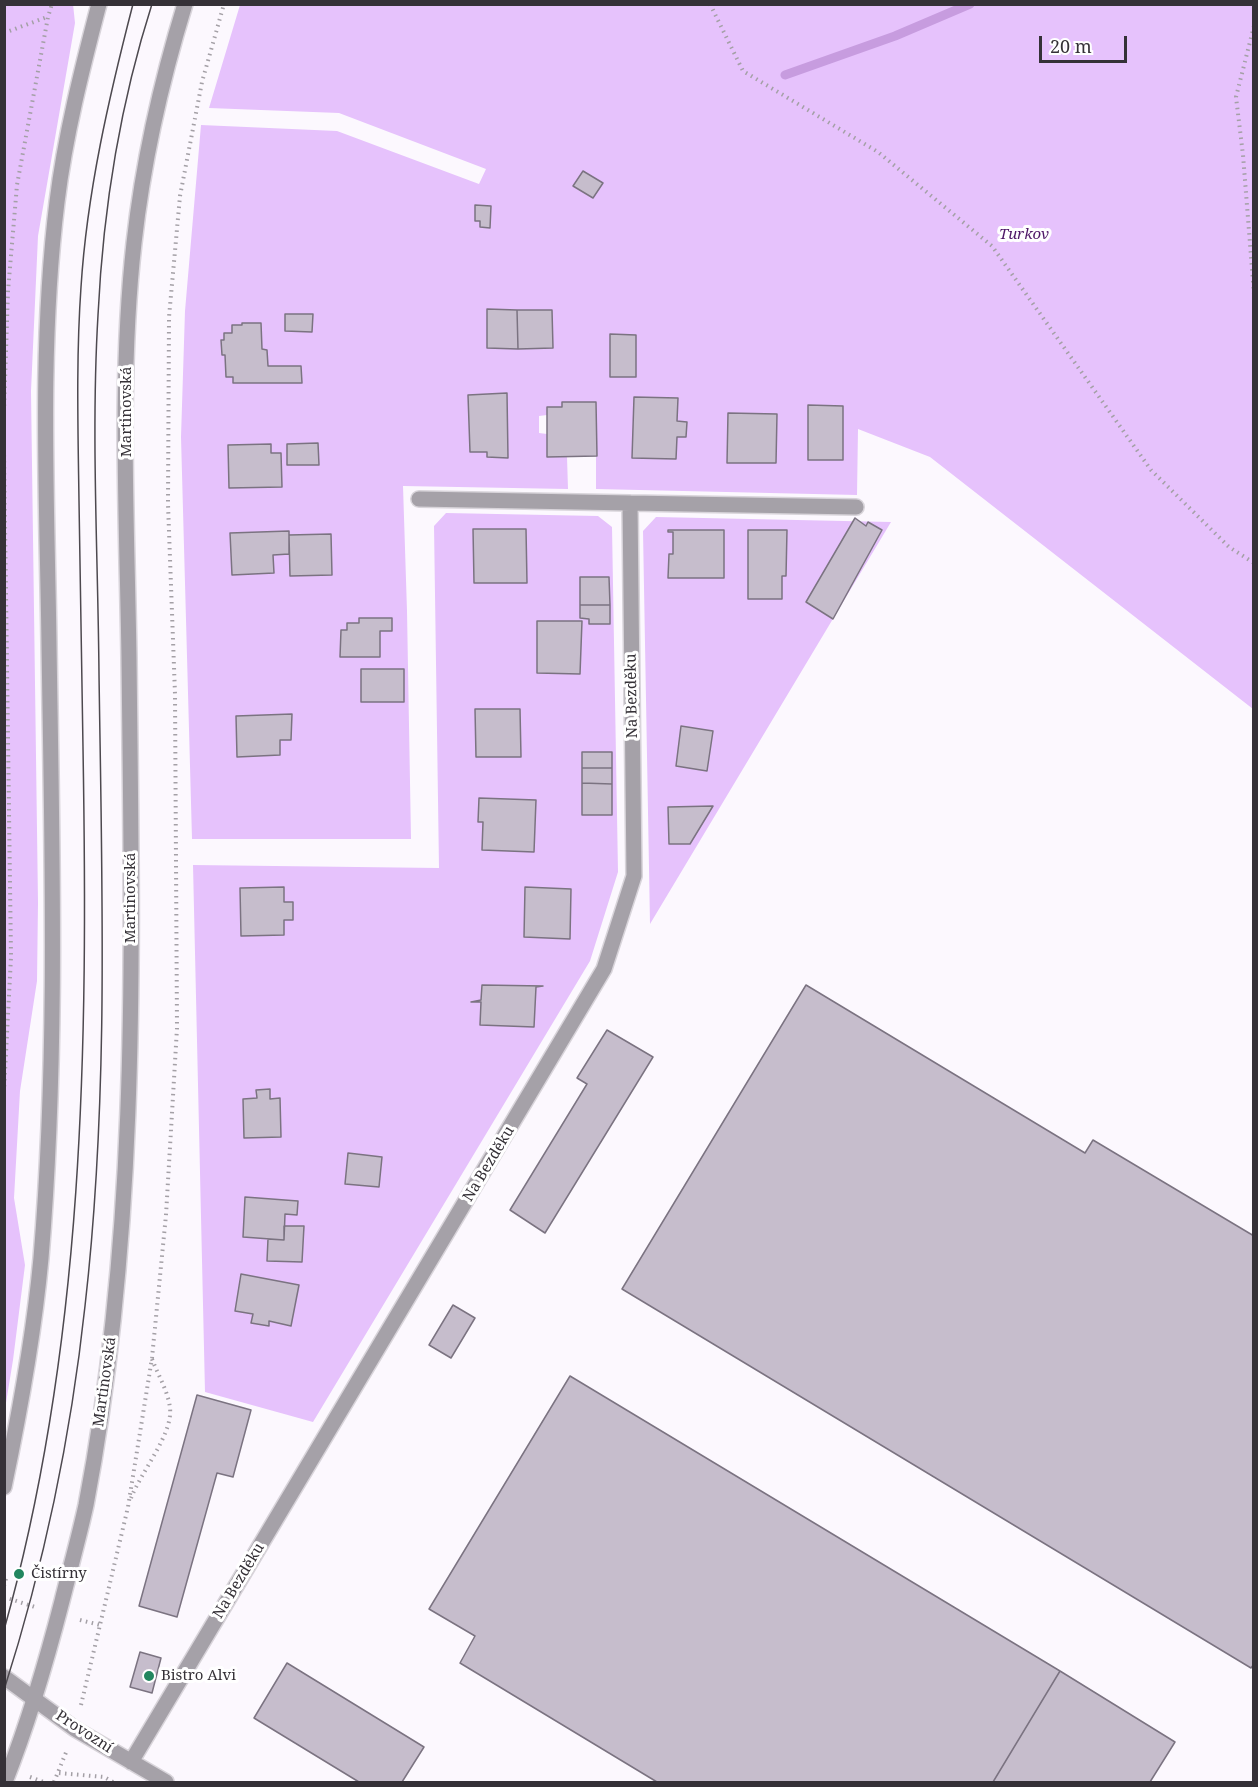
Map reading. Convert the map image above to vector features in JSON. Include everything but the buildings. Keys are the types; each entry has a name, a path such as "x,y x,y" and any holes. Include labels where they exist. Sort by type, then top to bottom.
{"street":[{"path":"4,1487 25,1378 41,1261 47,1178 52,880 46,404 51,269 60,179 99,4"},
{"name":"Martinovská","path":"5,1782 35,1698 85,1509 115,1312 127,1163 131,1031 126,429 129,293 134,239 146,166 166,69 185,4"},
{"path":"419,500 856,507"},
{"name":"Na Bezděku","path":"131,1762 604,969 634,876 630,503"},
{"name":"Provozní","path":"4,1677 75,1729 166,1782"}],"path":[{"path":"4,412 8,291 17,185 52,4"},
{"path":"54,1782 75,1729 128,1507 152,1358 166,1215 177,1028 175,694 168,504 169,317 180,196 202,81 224,4"},
{"path":"710,4 743,71 878,152 993,246 1151,470 1229,547 1254,563"},
{"path":"4,33 48,16"},
{"path":"1254,27 1236,97 1254,294"},
{"path":"4,449 11,957 4,1091"},
{"path":"128,1507 141,1476 166,1433 170,1418 168,1397 152,1358"},
{"path":"4,1586 8,1575"},
{"path":"59,1773 104,1777 113,1782"}],"green space":[{"path":"73,4 75,23 38,236 31,391 37,981 20,1091 14,1198 25,1265 5,1409 4,5"},
{"name":"Turkov","path":"240,5 1253,5 1253,709 930,457 858,429 857,495 596,489 596,402 562,402 562,407 547,407 547,415 539,416 539,433 547,434 548,457 567,457 568,489 403,486 411,839 192,839 181,437 185,311 201,125 337,131 479,184 486,169 339,113 209,108"},
{"path":"446,513 598,516 612,527 618,872 590,961 313,1422 205,1392 193,865 439,868 434,526"},
{"path":"656,517 891,522 650,924 643,531"}],"waterway":[{"path":"785,75 895,36 970,4"}],"tram line":[{"path":"4,1630 31,1522 51,1413 66,1303 76,1192 82,1081 84,970 78,421 79,314 84,251 94,180 133,4"},
{"path":"4,1690 32,1596 64,1452 79,1355 93,1227 98,1149 102,991 95,450 98,315 104,237 115,158 131,80 152,4"}],"place":[{"name":"Čistírny","path":"19,1574"},
{"name":"Bistro Alvi","path":"149,1676"}]}
